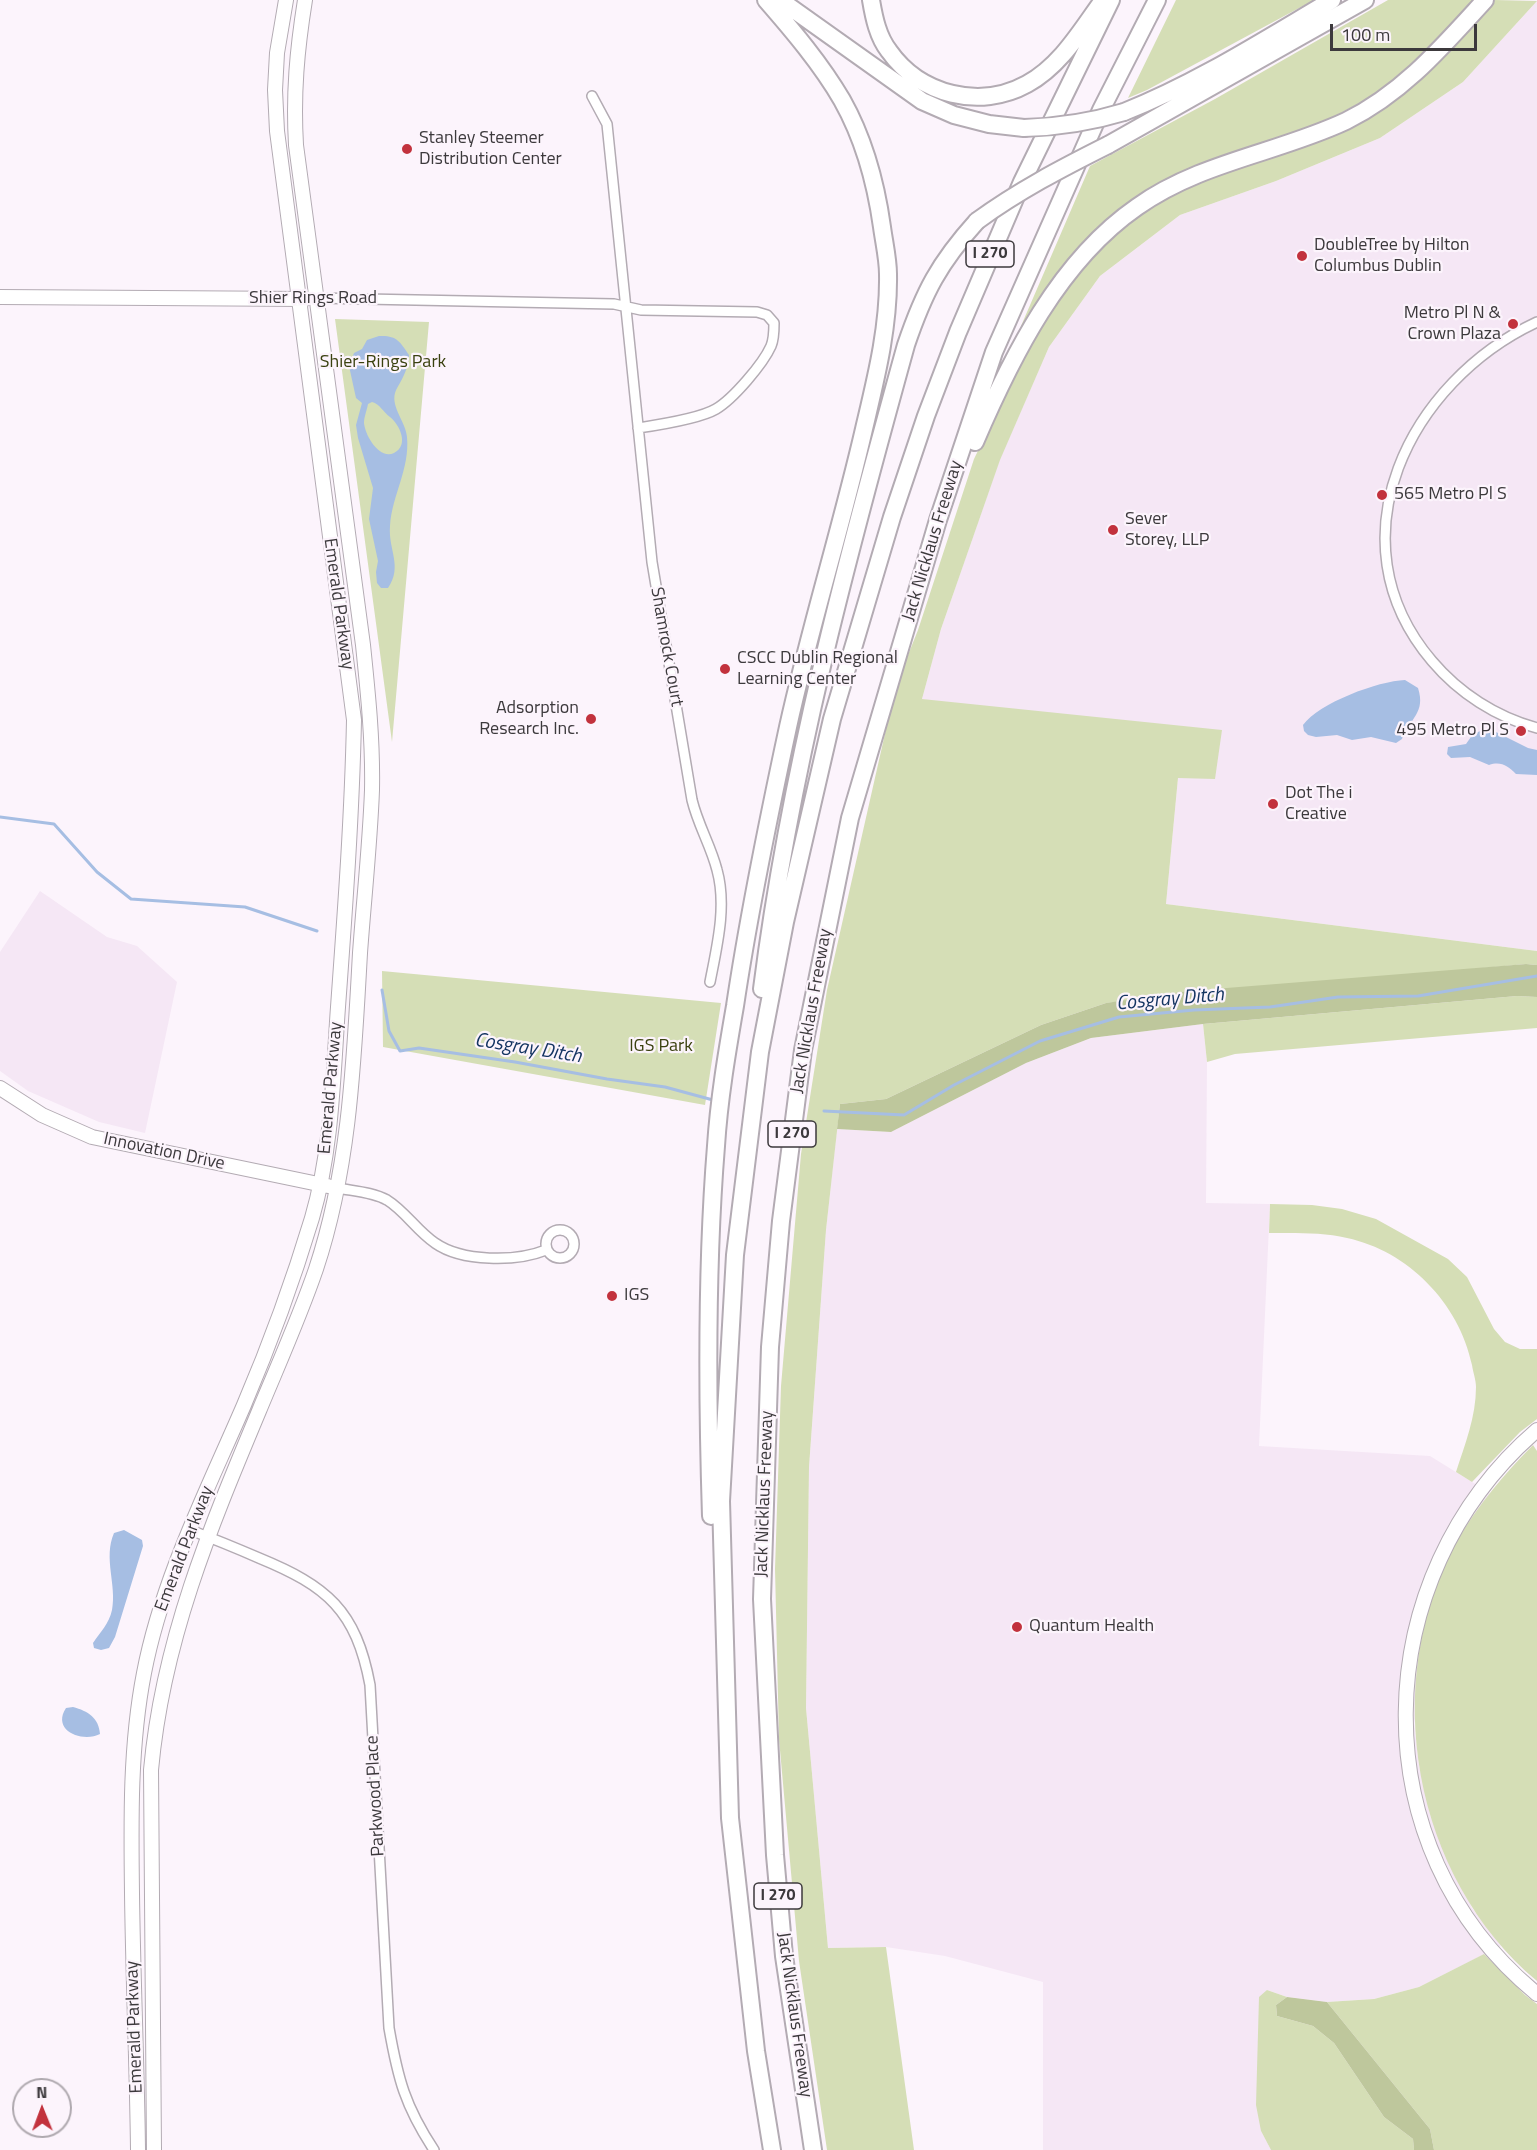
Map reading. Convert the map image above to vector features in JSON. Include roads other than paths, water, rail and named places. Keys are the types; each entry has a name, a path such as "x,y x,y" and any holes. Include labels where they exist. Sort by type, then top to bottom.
{"highway":[{"path":"730,1818 714,1619 708,1444 710,1300 716,1144 724,1071 738,982 765,834 811,633 855,469 881,354 888,273 878,198 863,147 842,100 801,40 766,0"},
{"path":"780,0 922,101 954,115 989,124 1024,128 1060,127 1095,121 1161,98 1332,0"},
{"path":"871,0 875,22 888,51 908,72 933,88 959,96 982,98 1006,94 1029,83 1049,69 1103,0"},
{"name":"I 270","path":"772,2150 756,2051 730,1818 721,1501 735,1255 760,1052 779,954 827,742 892,517 926,416 985,266 1022,182 1111,0"},
{"name":"Jack Nicklaus Freeway","path":"813,2150 784,1956 774,1844 762,1599 770,1347 782,1221 803,1050 850,818 931,542 994,352 1101,110 1157,0"},
{"path":"750,1133 756,1033 784,837 833,615 903,355 919,307 935,274 954,246 977,221 1009,198 1042,178 1108,145 1365,0"},
{"path":"931,542 986,416 1031,328 1065,276 1100,237 1138,206 1177,184 1227,162 1346,121 1387,97 1419,71 1485,0"}],"main road":[{"name":"Emerald Parkway","path":"138,2150 132,1910 132,1769 139,1703 151,1642 165,1598 190,1530 247,1400 313,1214 328,1135 344,923 354,720 297,299 277,131 275,90 277,52 286,0"},
{"name":"Emerald Parkway","path":"154,2150 151,1864 153,1748 159,1708 172,1646 207,1537 304,1302 330,1222 346,1140 362,936 372,789 371,720 363,645 302,197 295,128 294,92 305,0"},
{"name":"Shier Rings Road","path":"0,297 316,298"},
{"name":"Innovation Drive","path":"0,1088 42,1115 92,1137 338,1188"},
{"path":"1537,1430 1511,1453 1483,1485 1458,1522 1438,1560 1421,1605 1411,1646 1405,1716 1413,1790 1424,1829 1440,1869 1476,1930 1508,1968 1537,1994"}],"street":[{"name":"Shamrock Court","path":"592,96 607,124 652,562 692,800 719,880 721,897 719,938 710,982"},
{"name":"Shier Rings Road","path":"316,298 614,304 641,310 757,312 767,315 774,323 771,346 759,365 733,395 715,410 678,421 638,428"},
{"path":"1537,322 1498,343 1476,359 1455,379 1423,418 1399,463 1386,511 1385,543 1389,572 1402,613 1418,643 1445,676 1460,690 1489,709 1537,728"},
{"path":"338,1188 371,1194 386,1200 434,1242 448,1250 472,1256 517,1258 546,1251"},
{"name":"Parkwood Place","path":"190,1530 286,1569 318,1588 345,1615 362,1648 370,1685 389,2028 403,2095 417,2125 434,2150"}],"water":[{"path":"379,336 394,338 409,355 394,399 406,431 407,449 391,515 390,535 395,565 388,588 381,588 377,583 378,561 369,519 373,488 356,425 362,403 356,398 349,366 354,353 362,349 367,340","holes":["375,403 399,429 401,445 394,453 388,454 378,450 367,434 364,418 368,404"]},
{"path":"1405,680 1418,688 1420,704 1419,710 1402,739 1396,743 1371,737 1352,740 1337,735 1316,737 1304,731 1303,725 1311,717 1335,701 1380,684"},
{"path":"1488,728 1528,748 1537,750 1537,775 1516,774 1501,764 1489,765 1470,757 1451,758 1447,754 1448,747 1466,744 1473,734"},
{"path":"124,1530 142,1540 143,1546 115,1637 109,1648 101,1650 94,1648 93,1643 107,1624 112,1610 111,1542 114,1533"},
{"path":"73,1707 95,1719 100,1734 78,1736 66,1729 62,1716 66,1708"}],"waterway":[{"name":"Cosgray Ditch","path":"0,817 54,824 97,872 131,899 245,907 317,931"},
{"name":"Cosgray Ditch","path":"824,1111 904,1115 954,1085 1040,1041 1119,1017 1194,1010 1270,1007 1338,997 1418,996 1537,976"},
{"name":"Cosgray Ditch","path":"382,990 389,1031 400,1051 419,1048 515,1062 665,1087 713,1100"}],"place":[{"name":"Stanley Steemer Distribution Center","path":"407,149"},
{"name":"DoubleTree by Hilton Columbus Dublin","path":"1302,256"},
{"name":"Metro Pl N & Crown Plaza","path":"1513,324"},
{"name":"565 Metro Pl S","path":"1382,495"},
{"name":"Sever Storey, LLP","path":"1113,530"},
{"name":"CSCC Dublin Regional Learning Center","path":"725,669"},
{"name":"Adsorption Research Inc.","path":"591,719"},
{"name":"495 Metro Pl S","path":"1521,731"},
{"name":"Dot The i Creative","path":"1273,804"},
{"name":"IGS","path":"612,1296"},
{"name":"Quantum Health","path":"1017,1627"}],"park label":[{"name":"Shier-Rings Park","path":"383,363"},
{"name":"IGS Park","path":"661,1047"}]}
